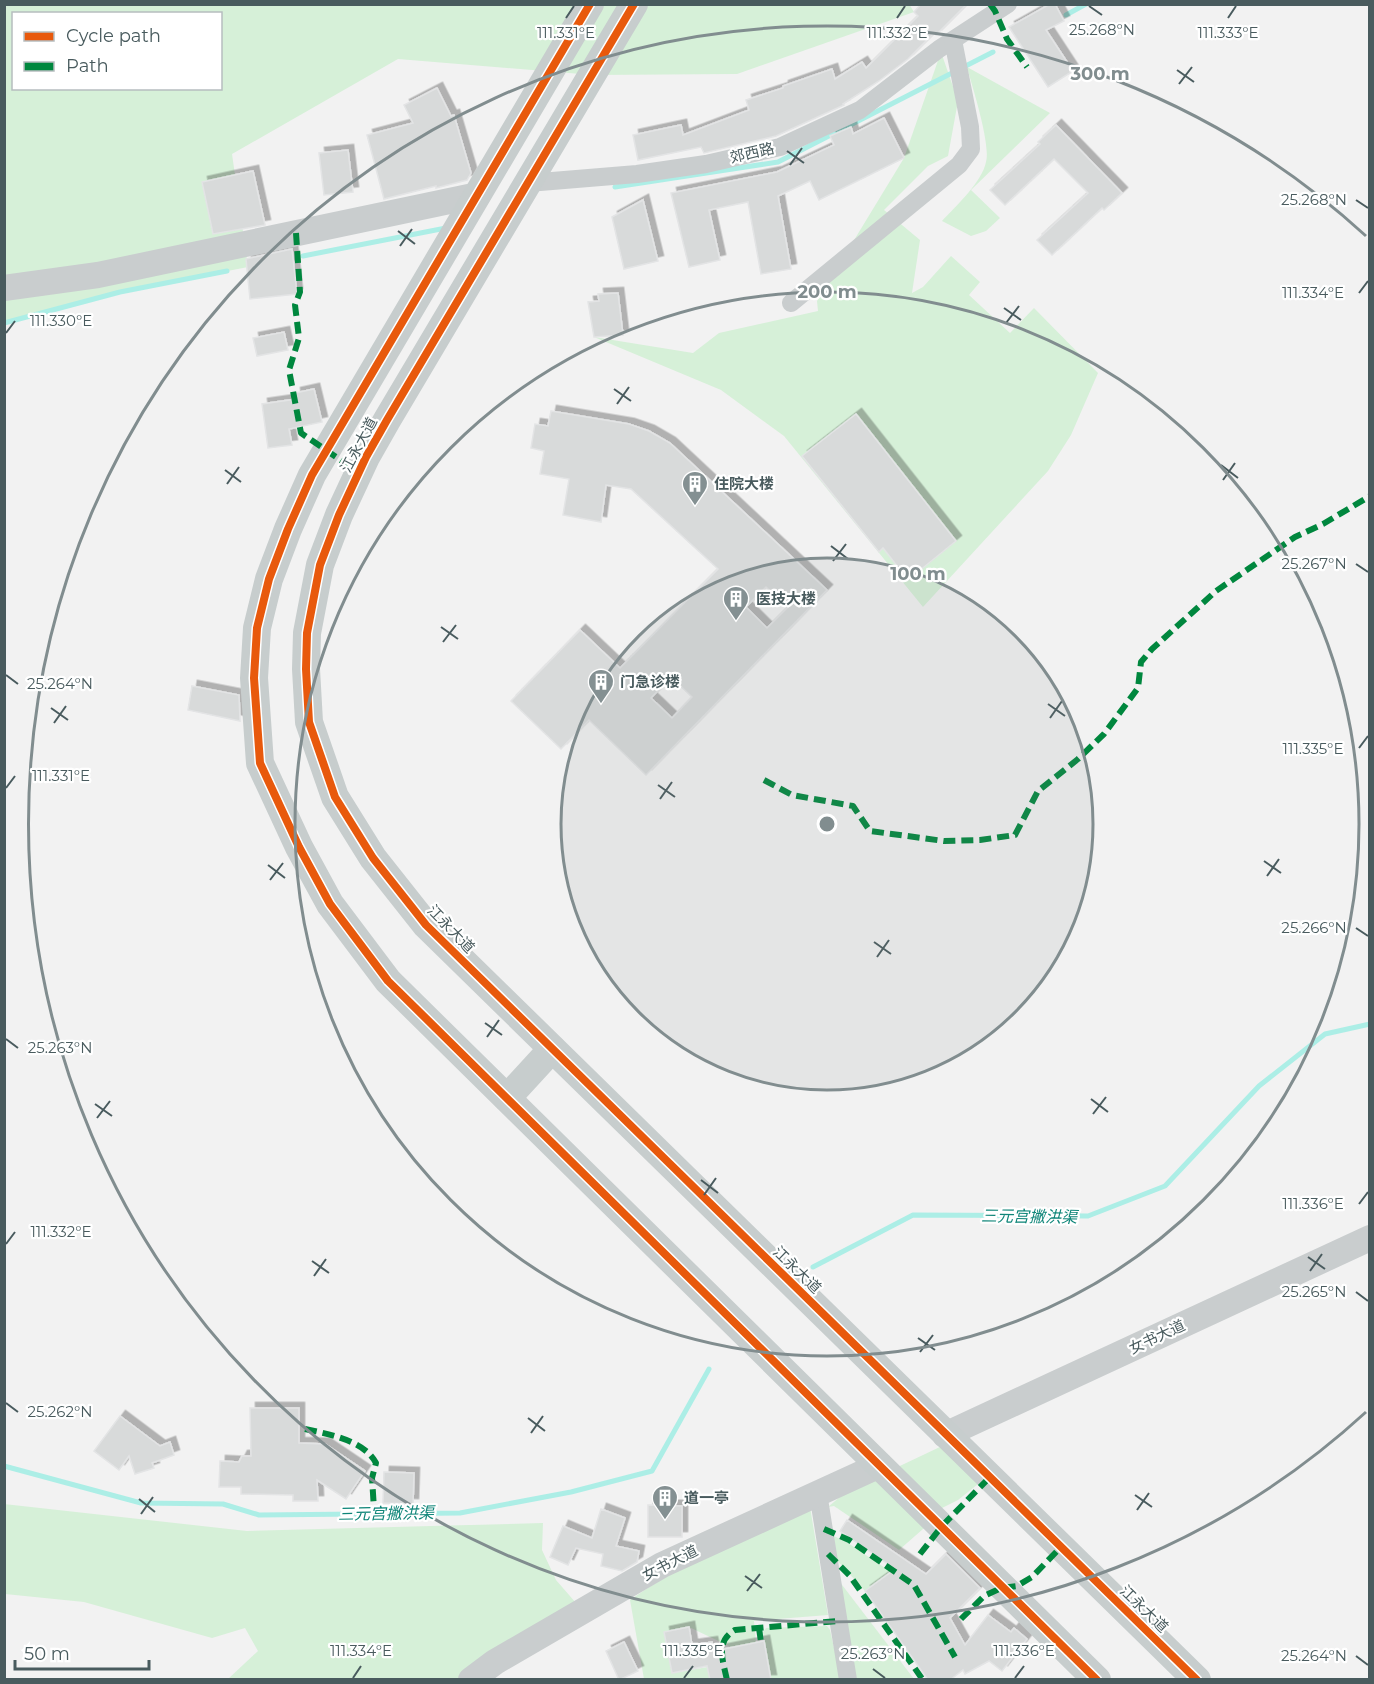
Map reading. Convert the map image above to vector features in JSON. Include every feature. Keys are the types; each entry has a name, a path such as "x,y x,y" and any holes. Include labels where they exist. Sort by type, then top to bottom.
{"main road":[{"name":"江永大道","path":"590,4 312,475 288,529 269,579 257,628 254,678 260,764 330,904 388,981 1097,1680"},
{"name":"江永大道","path":"634,4 371,447 339,515 320,565 308,633 306,669 309,722 335,797 373,858 426,925 1197,1680"},
{"path":"4,288 98,274 478,195"},
{"path":"507,1098 552,1049"},
{"name":"女书大道","path":"945,1435 1370,1238"},
{"name":"女书大道","path":"471,1680 495,1662 662,1565 880,1465"}],"street":[{"name":"郊西路","path":"528,183 637,174 706,164 780,147 860,110 953,40 1008,4"},
{"path":"791,303 959,165 971,149 970,127 953,40"},
{"path":"818,1494 848,1680"}],"green space":[{"path":"909,4 914,12 737,74 593,75 398,59 232,154 248,267 120,292 5,323 5,5"},
{"path":"941,52 958,101 948,156 928,166 884,210 920,240 912,293 923,287 951,256 980,282 969,295 1010,333 1034,308 1098,373 1071,435 1048,471 923,607 784,436 721,390 594,337 693,353 719,333 818,311 817,301 904,158"},
{"path":"967,67 1050,113 971,190 1000,218 986,231 971,236 942,221 974,186 986,162 984,129"},
{"path":"942,1446 978,1484 958,1500 942,1508 931,1522 899,1550 834,1506 828,1507 847,1491"},
{"path":"4,1504 247,1531 543,1523 542,1550 556,1580 583,1611 471,1679 228,1679 258,1651 245,1628 212,1638 84,1602 5,1594"},
{"path":"810,1507 828,1615 754,1621 756,1643 731,1647 689,1627 672,1673 708,1667 710,1679 644,1679 630,1600 695,1561"},
{"path":"830,1534 848,1543 891,1572 865,1591 834,1557"},
{"path":"836,1577 914,1679 854,1679"},
{"path":"827,1626 830,1630 841,1679 771,1679 763,1632 766,1628"}],"building":[{"path":"921,4 967,4 908,59 844,105 776,136 704,153 701,147 638,160 633,135 681,125 683,135 749,110 746,100 783,88 783,86 832,69 835,79 862,62 866,68 918,16 914,12"},
{"path":"1050,4 1055,4 1064,21 1046,30 1073,71 1048,87 1009,27"},
{"path":"437,88 451,116 454,115 471,173 467,180 384,199 367,135 413,123 404,105"},
{"path":"884,118 904,158 819,200 810,181 778,196 791,269 761,274 748,202 709,210 720,260 689,267 671,193 777,172 834,145 830,136 851,127 853,134"},
{"path":"1056,125 1122,193 1104,210 1102,208 1052,255 1037,240 1088,193 1054,159 1005,205 990,190 1040,144 1038,142"},
{"path":"348,150 353,192 324,195 319,153"},
{"path":"253,171 265,225 213,234 202,182"},
{"path":"643,200 658,261 624,269 612,217"},
{"path":"292,249 297,294 250,299 246,259"},
{"path":"618,293 623,335 594,337 588,302 599,301 598,294"},
{"path":"284,332 288,350 257,356 253,338"},
{"path":"314,389 322,422 289,429 292,445 268,448 262,404 296,399 295,393"},
{"path":"551,411 629,424 649,431 670,443 827,590 646,775 589,720 561,749 511,701 580,630 620,668 718,569 631,489 606,485 601,522 563,515 569,479 540,474 544,451 531,448 535,424 548,426","holes":["766,587 787,608 767,628 746,607","671,677 692,697 672,718 651,698"]},
{"path":"856,414 956,541 908,580 883,548 879,552 802,456"},
{"path":"192,686 239,695 240,721 188,710"},
{"path":"250,1408 299,1408 299,1443 325,1444 365,1471 346,1499 317,1480 318,1501 293,1501 293,1495 241,1494 241,1487 219,1487 220,1461 239,1462 242,1456 251,1456"},
{"path":"120,1416 160,1446 170,1442 174,1455 152,1463 154,1468 135,1474 129,1456 119,1470 94,1451"},
{"path":"384,1472 414,1473 413,1504 383,1503"},
{"name":"道一亭","path":"648,1505 682,1506 682,1537 648,1537"},
{"path":"601,1509 625,1518 616,1546 639,1551 637,1562 622,1571 601,1566 603,1554 576,1548 568,1565 550,1557 563,1526 592,1538"},
{"path":"847,1520 926,1574 946,1554 980,1588 950,1618 965,1645 988,1615 1011,1632 1014,1628 1027,1639 1002,1671 989,1661 965,1674 963,1670 950,1680 928,1680 865,1591 895,1569 840,1531"},
{"path":"689,1627 692,1645 712,1642 714,1651 764,1641 771,1680 710,1680 707,1666 672,1673 664,1632"},
{"path":"624,1642 638,1671 619,1680 606,1651"}],"waterway":[{"path":"1066,15 1086,4"},
{"path":"615,187 778,162 993,52"},
{"path":"303,256 446,228"},
{"path":"4,323 120,292 227,271"},
{"name":"三元宫撇洪渠","path":"813,1267 913,1215 1088,1216 1165,1186 1259,1086 1325,1034 1370,1024"},
{"name":"三元宫撇洪渠","path":"4,1466 141,1503 223,1504 259,1515 460,1513 571,1492 652,1471 709,1369"}],"marked path":[{"path":"990,4 1007,39 1027,67"},
{"path":"296,233 300,292 295,305 299,338 289,370 301,433 358,472"},
{"path":"764,780 792,795 853,806 870,831 944,841 980,840 1015,835 1038,791 1078,759 1104,734 1138,688 1141,662 1152,649 1216,591 1295,537 1323,524 1370,496"},
{"path":"305,1429 345,1439 370,1455 376,1463 372,1478 374,1509"},
{"path":"920,1554 942,1526 989,1478"},
{"path":"824,1529 849,1540 914,1585 955,1657"},
{"path":"961,1619 984,1596 1001,1588 1017,1586 1032,1577 1061,1547"},
{"path":"828,1554 850,1576 923,1680"},
{"path":"727,1680 722,1652 725,1640 735,1630 838,1621"},
{"path":"759,1628 761,1642"}],"cycle path":[{"path":"590,4 312,475 288,529 269,579 257,628 254,678 260,763 299,847 330,904 388,981 1097,1680"},
{"path":"634,4 387,420 366,457 339,515 320,565 307,633 306,669 309,722 335,797 373,858 426,925 1197,1680"}],"place":[{"name":"住院大楼","path":"695,507"},
{"name":"医技大楼","path":"736,622"},
{"name":"门急诊楼","path":"601,705"},
{"name":"道一亭","path":"665,1521"}]}
